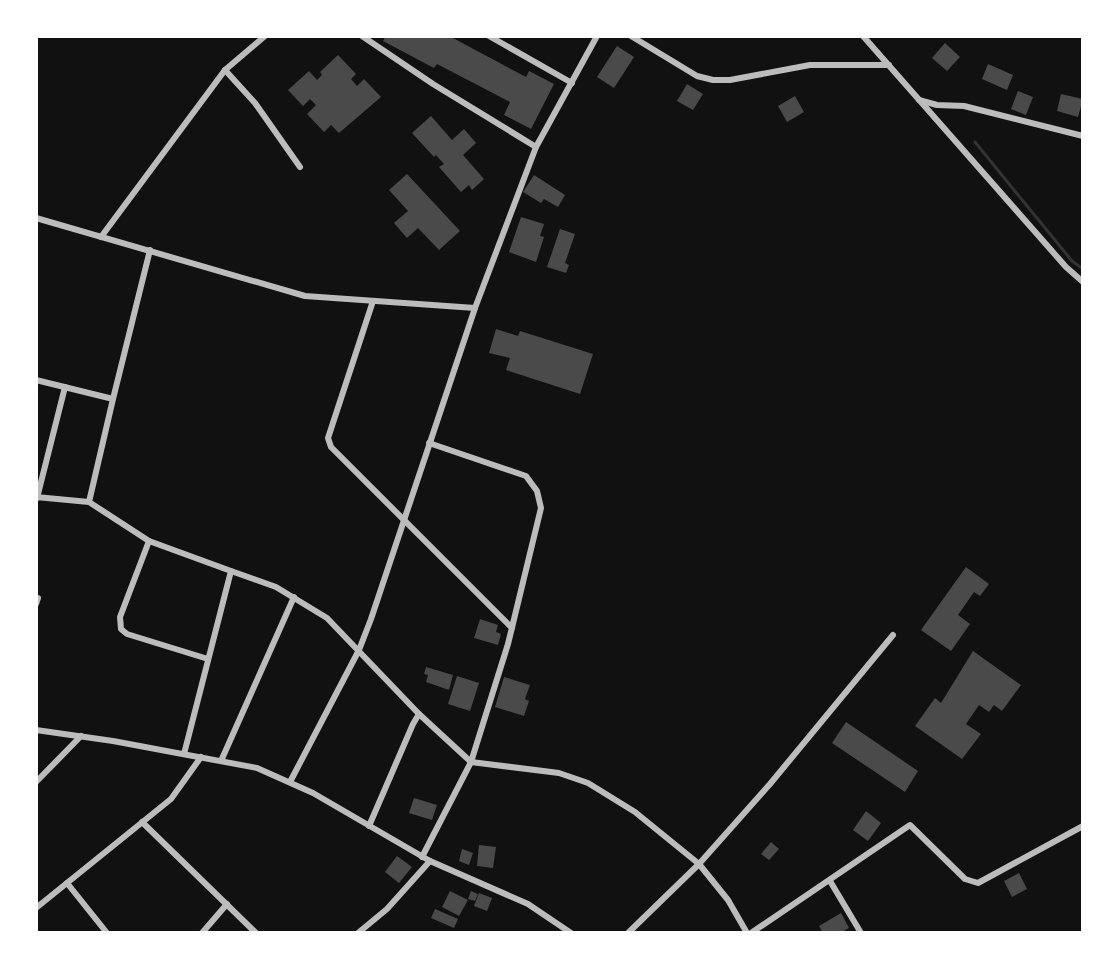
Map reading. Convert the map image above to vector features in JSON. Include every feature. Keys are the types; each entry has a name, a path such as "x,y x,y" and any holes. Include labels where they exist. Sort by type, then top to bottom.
{"street":[{"path":"101,237 225,70 265,36"},
{"path":"362,36 536,147"},
{"path":"489,36 572,83"},
{"path":"290,782 359,650 475,308 536,147 597,36"},
{"path":"631,36 697,76 713,80 730,80 810,65 889,65"},
{"path":"863,36 1066,267 1083,282"},
{"path":"225,70 255,103 300,167"},
{"path":"919,99 937,105 964,106 1083,136"},
{"path":"36,218 305,296 475,308"},
{"path":"89,502 150,250"},
{"path":"373,301 328,438 331,447 512,628"},
{"path":"36,380 113,399"},
{"path":"65,387 37,498 89,502 149,541 276,587 294,597 327,618 419,714 471,762 559,773 588,783 635,812 699,864 749,933 910,825 965,879 978,883 1083,826"},
{"path":"422,857 471,762 512,628 541,508 537,491 526,476 429,443"},
{"path":"149,541 120,617 121,629 127,634 208,659"},
{"path":"184,754 231,571"},
{"path":"221,761 294,597"},
{"path":"628,933 699,864 770,784 893,635"},
{"path":"369,826 419,714"},
{"path":"36,730 257,768 290,782 422,857 528,904 571,933"},
{"path":"36,782 81,736"},
{"path":"36,908 171,799 201,757"},
{"path":"142,822 256,933"},
{"path":"358,933 387,909 430,861"},
{"path":"830,881 861,933"},
{"path":"67,883 107,933"},
{"path":"202,933 227,904"}],"building":[{"path":"386,36 454,36 526,77 529,71 554,84 531,129 504,115 510,102 437,64 434,68 383,41"},
{"path":"945,43 960,57 947,71 932,58"},
{"path":"617,46 634,57 614,88 597,77"},
{"path":"338,55 356,74 351,79 357,86 364,79 381,97 339,133 331,125 324,132 307,114 316,105 310,99 303,106 288,90 309,71 317,80 322,75 320,72"},
{"path":"988,64 1013,75 1007,90 982,79"},
{"path":"687,84 703,94 693,110 677,101"},
{"path":"1018,91 1033,97 1026,115 1011,109"},
{"path":"1061,94 1083,99 1078,117 1057,111"},
{"path":"795,96 804,112 787,122 778,106"},
{"path":"431,116 452,140 464,129 476,143 463,155 484,179 472,190 469,185 461,192 439,167 444,164 412,133"},
{"path":"407,174 460,231 439,250 418,228 407,238 394,223 408,211 389,190"},
{"path":"534,175 565,195 558,207 544,199 541,203 523,192"},
{"path":"521,217 544,224 540,236 544,237 536,262 509,252"},
{"path":"560,229 575,234 565,263 569,265 566,273 547,267"},
{"path":"496,329 518,336 520,331 593,354 580,394 506,370 510,358 489,353"},
{"path":"966,567 989,584 980,596 974,592 958,615 970,624 951,651 921,630"},
{"path":"480,619 498,625 496,632 501,634 498,645 474,638"},
{"path":"973,651 1021,685 1002,711 994,705 989,712 979,705 966,724 981,734 962,759 915,726 935,698 941,703"},
{"path":"426,667 453,675 449,690 426,682"},
{"path":"457,676 479,683 470,711 448,704"},
{"path":"504,677 530,685 524,716 495,707"},
{"path":"846,722 918,771 905,792 832,743"},
{"path":"414,798 437,805 432,820 409,813"},
{"path":"866,811 881,823 868,841 853,830"},
{"path":"771,842 779,849 769,860 761,854"},
{"path":"479,845 496,847 493,868 477,866"},
{"path":"462,849 473,853 469,865 459,861"},
{"path":"397,856 412,867 399,883 385,872"},
{"path":"1019,873 1027,889 1012,897 1004,881"},
{"path":"450,891 468,900 459,916 442,907"},
{"path":"471,891 478,894 475,901 468,899"},
{"path":"479,893 492,898 487,911 474,906"},
{"path":"435,909 458,919 454,928 431,918"},
{"path":"841,913 849,928 840,933 823,933 819,926"}],"waterway":[{"path":"975,142 1072,261 1083,269"}]}
